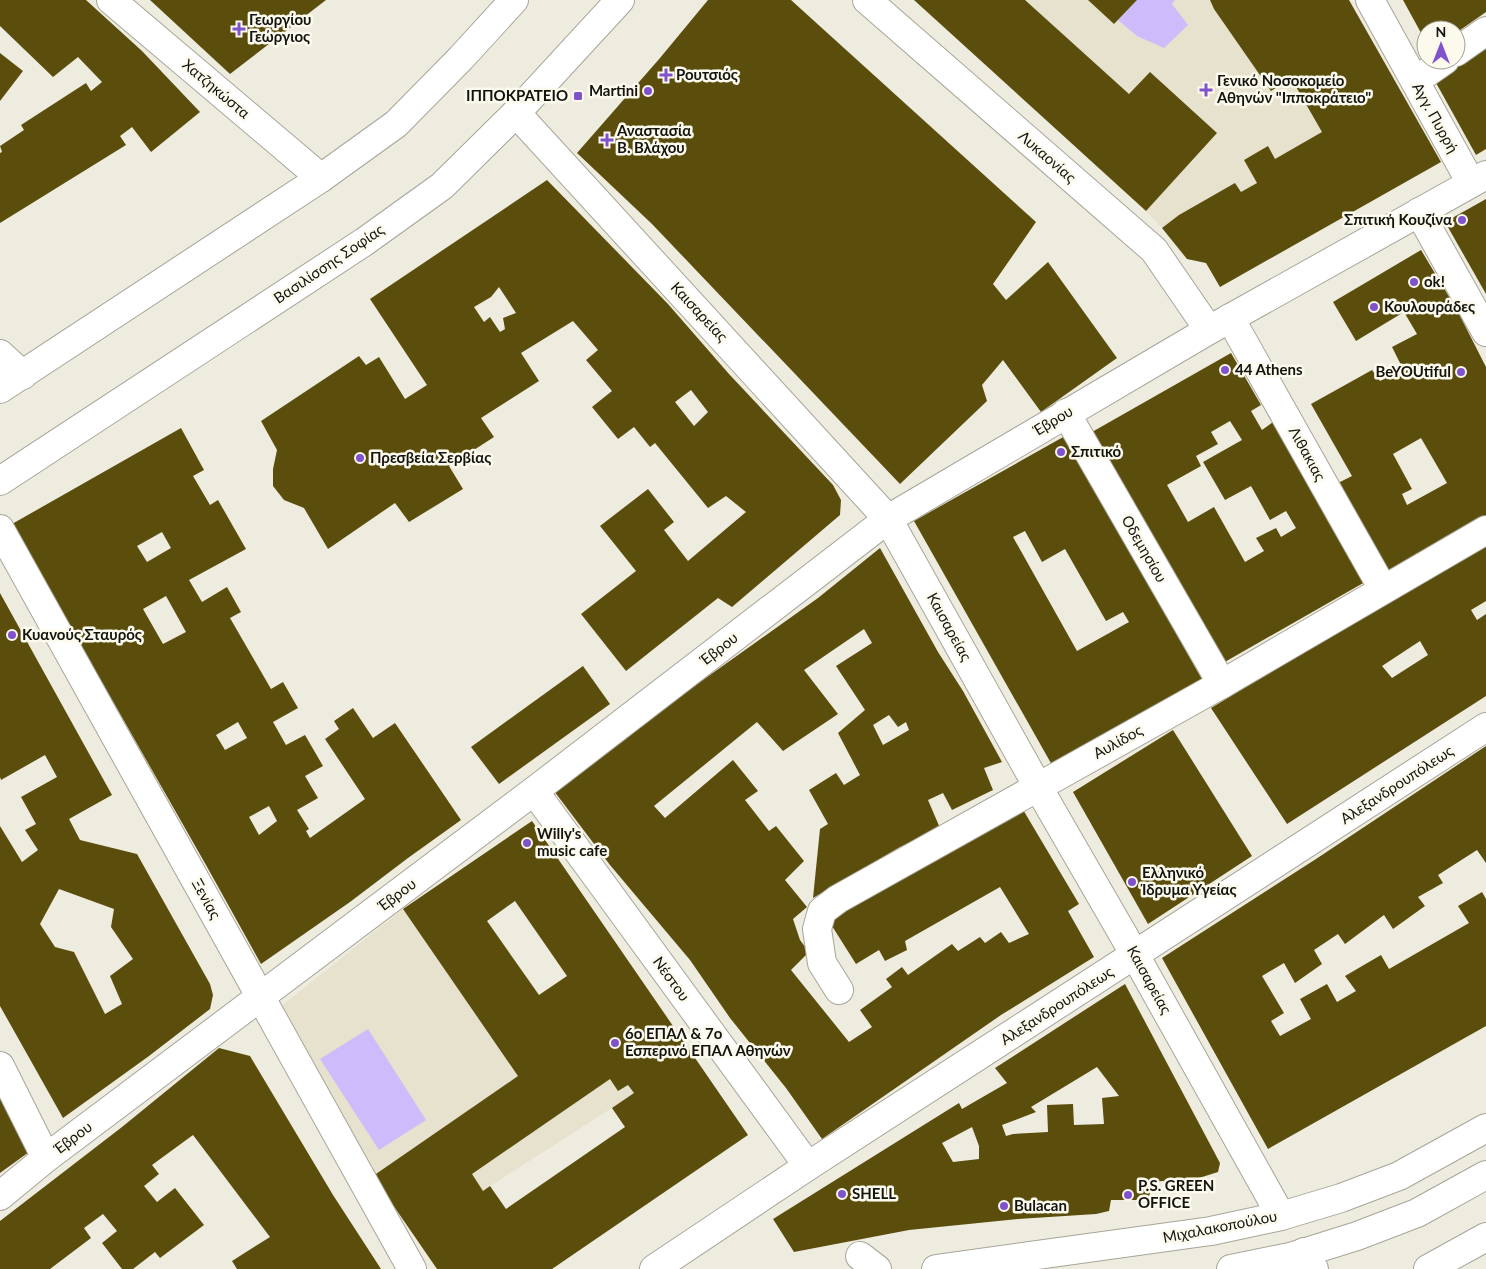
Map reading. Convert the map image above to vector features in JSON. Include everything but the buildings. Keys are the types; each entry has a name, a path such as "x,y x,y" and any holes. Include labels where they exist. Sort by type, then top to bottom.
{"street":[{"name":"Χατζηκώστα","path":"111,0 321,178"},
{"path":"0,389 321,178 396,124 461,58 514,0"},
{"name":"Βασιλίσσης Σοφίας","path":"0,482 364,242 442,186 516,113 620,0"},
{"name":"Λυκαονίας","path":"867,0 1154,250 1219,324"},
{"name":"Αγγ. Πυρρή","path":"1370,0 1415,80 1479,179"},
{"path":"1466,45 1486,31"},
{"path":"1415,80 1430,70"},
{"name":"Καισαρείας","path":"516,113 888,518 1281,1216"},
{"name":"Έβρου","path":"0,1196 46,1158 534,791 888,518 1219,324 1479,179"},
{"path":"1419,212 1486,332"},
{"name":"Λιθακιας","path":"1219,324 1383,589"},
{"path":"0,354 22,374"},
{"name":"Οδεμησίου","path":"1066,413 1222,684"},
{"name":"Ξενίας","path":"0,530 412,1269"},
{"name":"Αυλίδος","path":"839,990 822,963 817,929 822,910 838,899 1038,786 1222,684 1486,530"},
{"name":"Αλεξανδρουπόλεως","path":"654,1269 808,1166 1486,727"},
{"name":"Νέστου","path":"534,791 808,1166"},
{"path":"0,1066 46,1158"},
{"name":"Μιχαλακοπούλου","path":"936,1269 1212,1231 1281,1216 1341,1198 1399,1176 1486,1128"},
{"path":"1231,1269 1290,1257 1309,1260 1357,1236 1417,1213 1486,1175"},
{"path":"1428,1269 1486,1237"}],"shaded area":[{"name":"Γενικό Νοσοκομείο Αθηνών \"Ιπποκράτειο\"","path":"914,0 1349,0 1441,162 1220,287 1206,263 1187,259 1146,211"},
{"path":"1137,0 1175,0 1172,4 1188,25 1164,48 1137,36 1118,20"},
{"path":"455,874 539,995 615,943 748,1135 668,1189 612,1108 490,1186 415,1237 373,1176 276,1010 403,909"},
{"path":"368,1029 426,1120 379,1150 320,1059"}],"place":[{"name":"Γεωργίου Γεώργιος","path":"239,29"},
{"name":"Ρουτσιός","path":"666,75"},
{"name":"Γενικό Νοσοκομείο Αθηνών \"Ιπποκράτειο\"","path":"1206,90"},
{"name":"Martini","path":"648,91"},
{"name":"ΙΠΠΟΚΡΑΤΕΙΟ","path":"578,96"},
{"name":"Αναστασία Β. Βλάχου","path":"607,140"},
{"name":"Σπιτική Κουζίνα","path":"1462,220"},
{"name":"ok!","path":"1414,282"},
{"name":"Κουλουράδες","path":"1374,307"},
{"name":"44 Athens","path":"1225,370"},
{"name":"BeYOUtiful","path":"1461,372"},
{"name":"Σπιτικό","path":"1061,452"},
{"name":"Πρεσβεία Σερβίας","path":"360,458"},
{"name":"Κυανούς Σταυρός","path":"12,635"},
{"name":"Willy's music cafe","path":"527,843"},
{"name":"Ελληνικό Ίδρυμα Υγείας","path":"1132,882"},
{"name":"6ο ΕΠΑΛ & 7ο Εσπερινό ΕΠΑΛ Αθηνών","path":"615,1043"},
{"name":"SHELL","path":"842,1194"},
{"name":"P.S. GREEN OFFICE","path":"1128,1195"},
{"name":"Bulacan","path":"1004,1206"}]}
